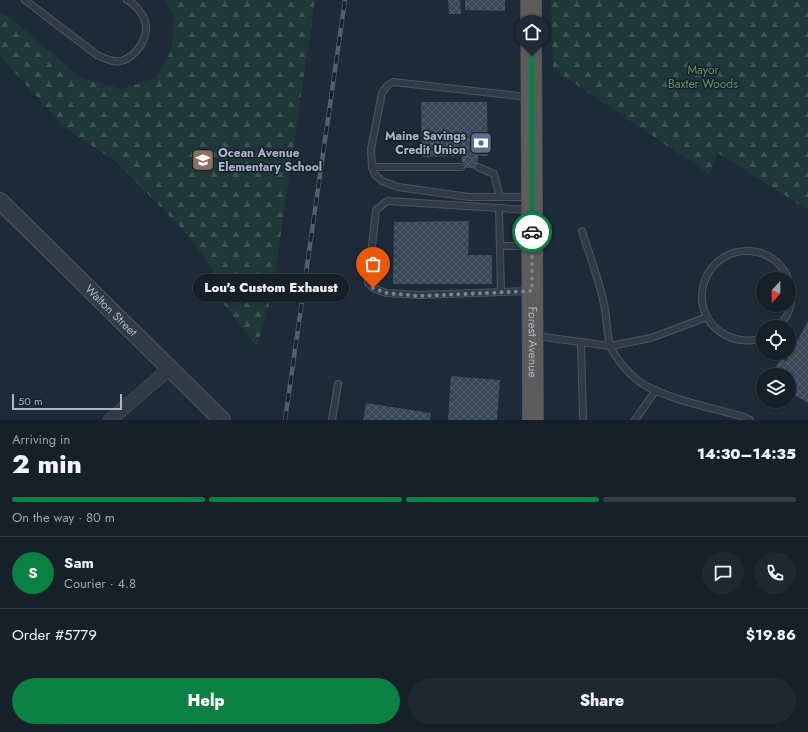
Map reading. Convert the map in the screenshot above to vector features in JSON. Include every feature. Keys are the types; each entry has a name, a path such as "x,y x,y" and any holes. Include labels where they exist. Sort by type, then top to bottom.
{"highway":[{"name":"Forest Avenue","path":"531,0 533,420"}],"street":[{"name":"Walton Street","path":"0,201 222,420"},
{"path":"110,420 169,369"}],"lane":[{"path":"25,0 97,55 107,60 120,62 132,56 140,46 145,33 145,21 139,12 127,0"},
{"path":"532,98 394,82 386,86 382,92 371,149 372,166 375,175 382,181 398,187 469,197 500,197 532,204"},
{"path":"372,166 461,167"},
{"path":"478,167 494,174 500,197"},
{"path":"532,204 499,208 387,201 376,210 368,283 373,288 386,293 419,296 532,291"},
{"path":"499,208 501,292"},
{"path":"582,231 598,280 605,310 610,346 633,377 644,385 669,396 741,416 750,420"},
{"path":"500,246 532,246"},
{"path":"756,339 746,341 732,338 720,332 710,322 704,309 701,295 704,281 710,268 721,259 733,253 747,250 763,254 776,262 784,272"},
{"path":"532,336 610,346 651,338 707,317"},
{"path":"581,342 583,420"},
{"path":"332,420 338,384"},
{"path":"635,420 656,390"}],"green space":[{"name":"Ocean Avenue Elementary School","path":"164,0 315,0 272,294 257,347 220,299 225,288 188,235 116,162 63,126 0,56 0,13 11,18 81,78 121,89 156,78 172,49 174,15"},
{"name":"Mayor Baxter Woods","path":"551,0 808,0 808,210 718,153 709,174 553,69"}],"building":[{"path":"448,0 460,0 461,14 449,14"},
{"path":"465,0 505,0 505,11 465,10"},
{"path":"421,102 487,102 488,156 478,156 478,163 474,165 474,168 465,168 465,164 462,163 462,156 422,157"},
{"path":"469,221 468,255 492,255 492,284 393,284 394,222"},
{"path":"808,321 808,403 796,396 796,368 775,368 780,360 796,360 796,343"},
{"path":"451,376 500,380 497,420 448,420"},
{"path":"366,403 431,413 430,420 363,420"}],"railway":[{"path":"285,420 345,0"}],"way so far":[{"path":"373,288 386,293 419,296 532,291 532,232"}],"place":[{"name":"Maine Savings Credit Union","path":"481,143"},
{"name":"Ocean Avenue Elementary School","path":"203,160"},
{"name":"Lou's Custom Exhaust","path":"373,288"}],"route":[{"path":"532,56 532,232"}]}
